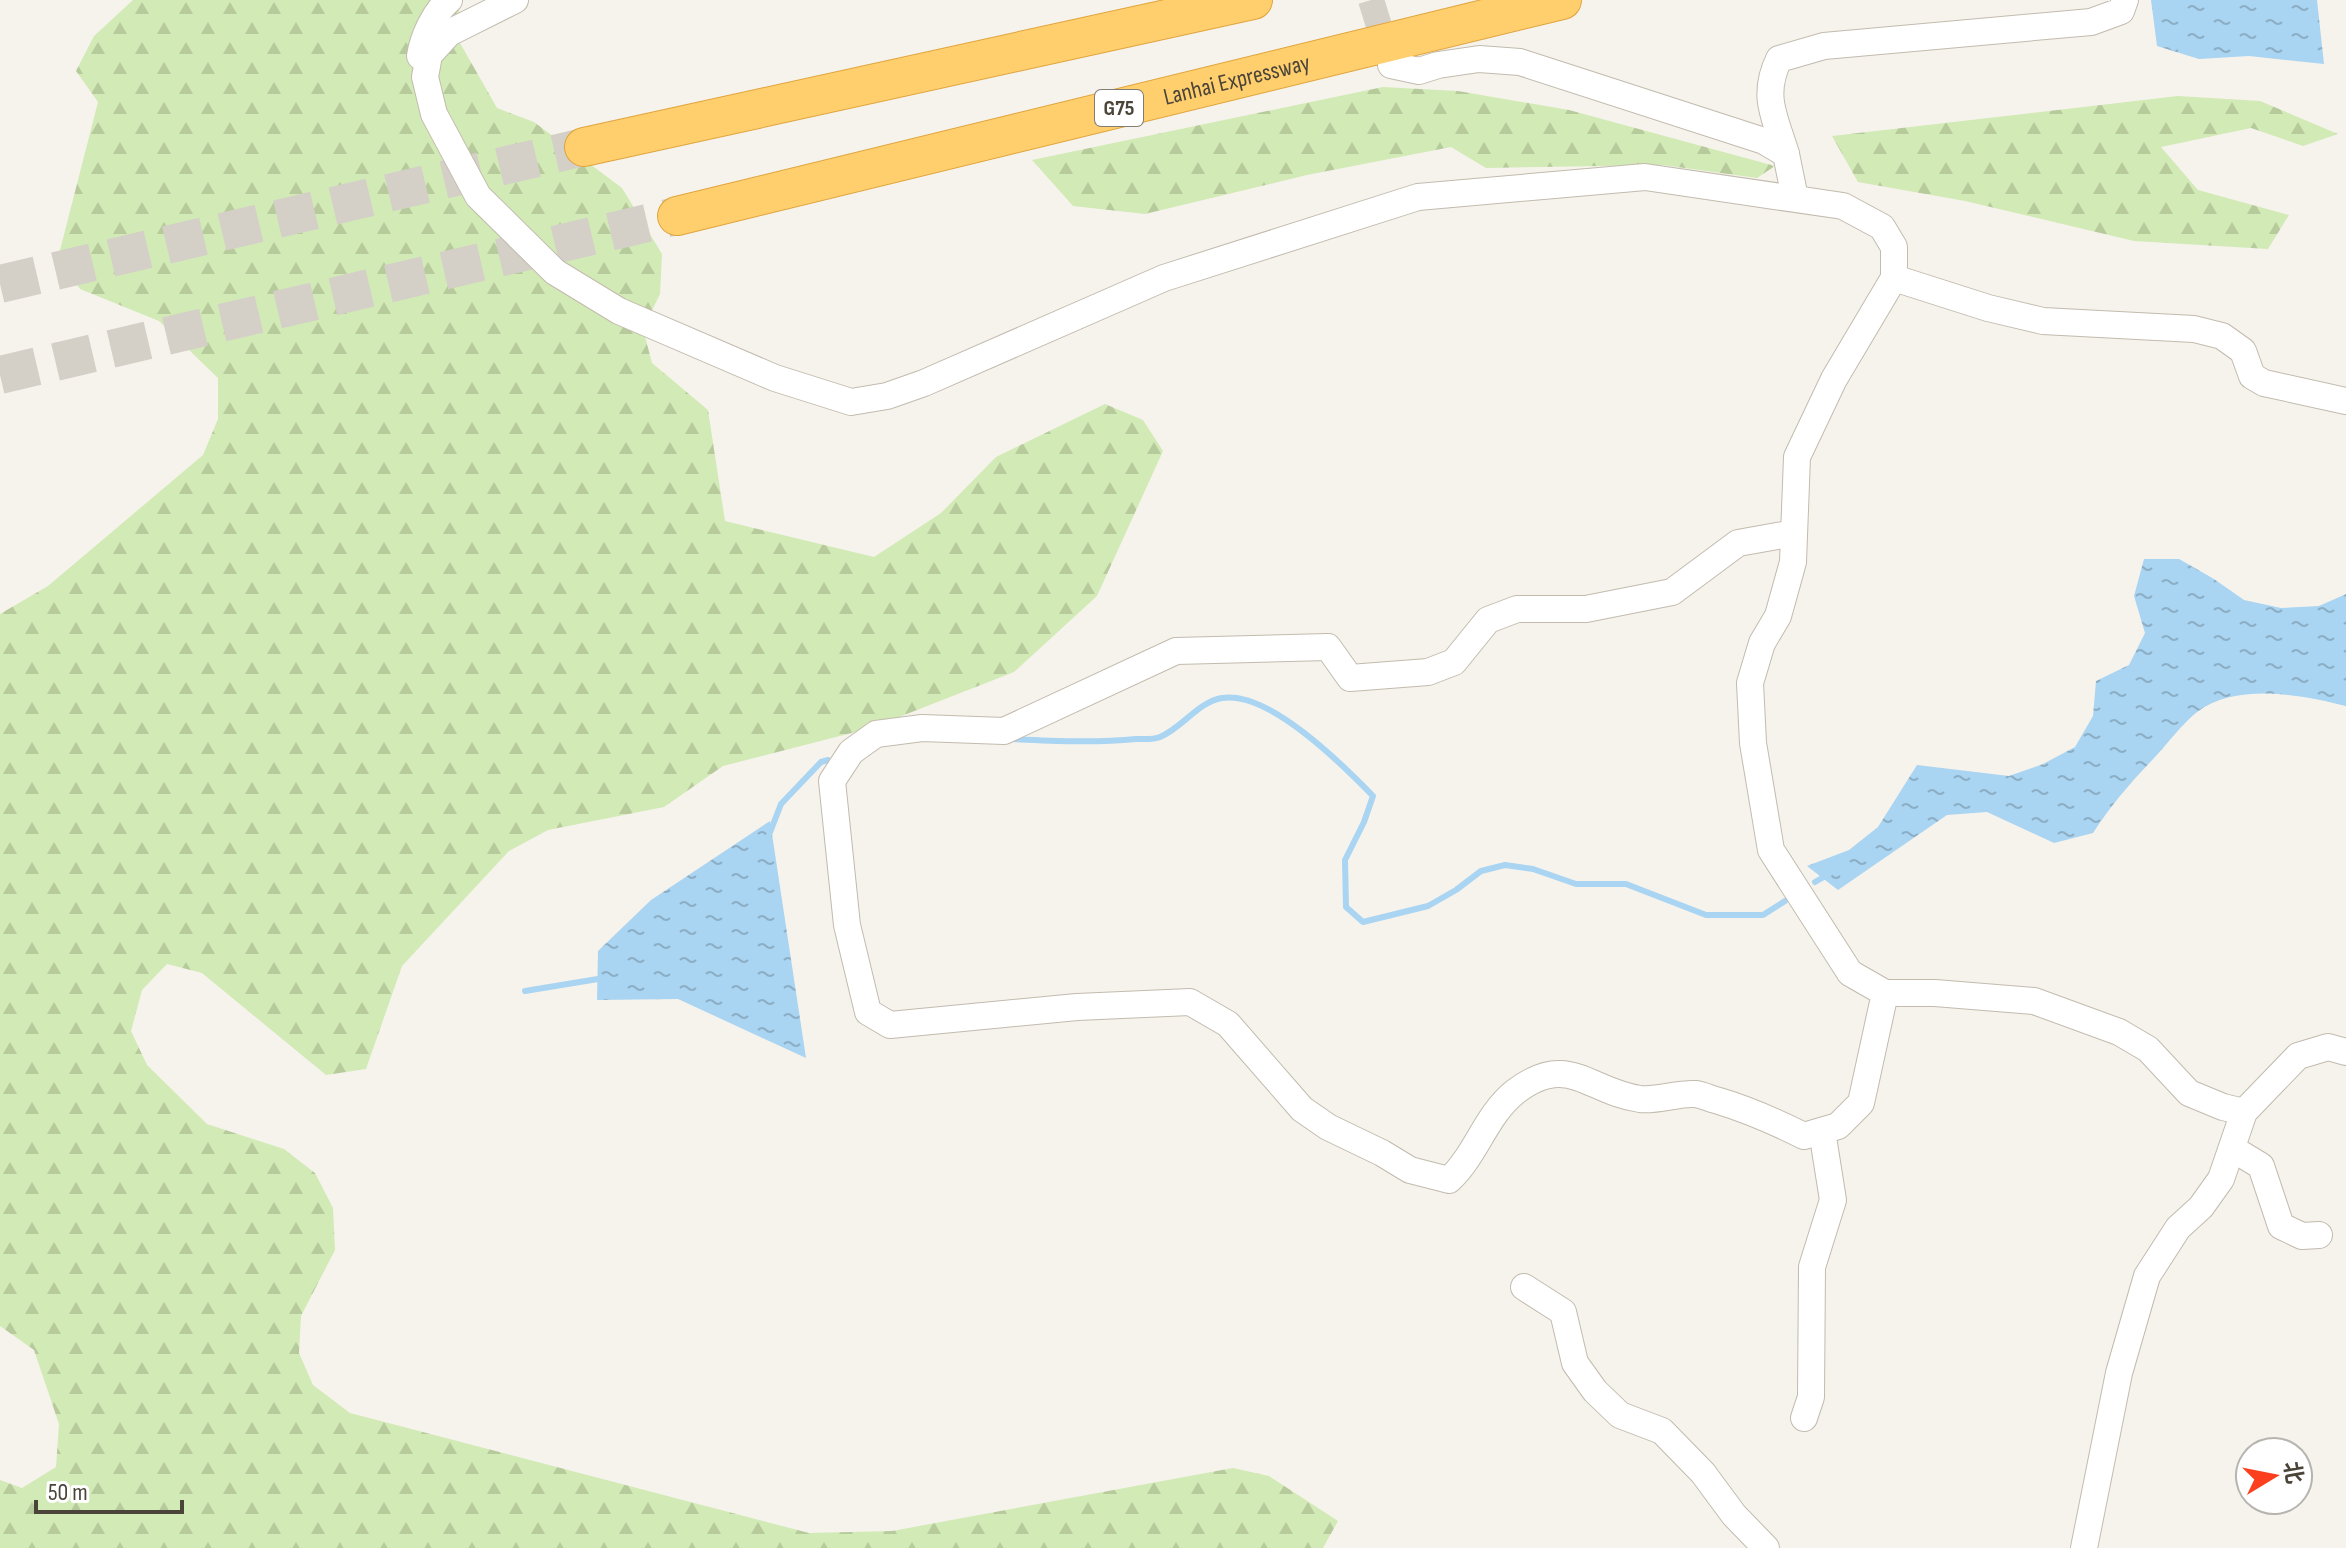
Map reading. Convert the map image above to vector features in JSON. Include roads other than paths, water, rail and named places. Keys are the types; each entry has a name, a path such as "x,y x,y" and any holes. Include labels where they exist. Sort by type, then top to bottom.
{"highway":[{"path":"584,147 1253,0"},
{"name":"Lanhai Expressway","path":"677,216 1562,0"}],"street":[{"path":"449,0 422,42 419,62 434,114 478,196 555,272 619,311 775,378 851,402 887,396 924,383 1164,278 1418,197 1645,177 1843,206 1882,227 1894,247 1894,278 1834,379 1797,457 1793,562 1778,616 1762,643 1750,683 1753,743 1771,850 1850,973 1885,993 1935,993 2034,1001 2119,1032 2148,1049 2189,1093 2244,1112"},
{"path":"425,77 429,55 449,33 515,0"},
{"path":"1795,198 1769,97 1770,77 1779,59 1824,46 2091,22 2121,11 2125,0"},
{"path":"1391,65 1419,71 1479,59 1520,62 1764,141 1786,154"},
{"path":"1894,278 1988,308 2043,321 2194,329 2222,336 2243,351 2252,376 2264,383 2346,401"},
{"path":"1794,533 1738,543 1672,592 1586,609 1517,609 1488,620 1454,662 1428,672 1350,678 1328,647 1176,651 1004,731 922,728 876,734 851,752 832,781 847,925 868,1012 890,1025 1061,1008 1190,1002 1228,1024 1302,1109 1328,1127 1410,1170 1449,1180 1464,1167 1490,1121 1514,1093 1547,1074 1578,1075 1616,1093 1643,1099 1696,1094 1753,1111 1804,1136 1838,1126 1861,1103 1885,993"},
{"path":"2084,1548 2119,1373 2147,1276 2178,1228 2201,1207 2221,1179 2244,1112 2298,1056 2328,1047 2346,1052"},
{"path":"1804,1418 1811,1397 1812,1267 1833,1200 1822,1131"},
{"path":"2233,1149 2261,1166 2281,1226 2302,1236 2319,1235"},
{"path":"1524,1287 1563,1312 1575,1363 1595,1391 1620,1415 1662,1431 1703,1473 1734,1515 1766,1548"}],"water":[{"path":"2151,0 2317,0 2324,64 2249,56 2199,59 2157,46"},
{"path":"2144,559 2179,559 2244,600 2281,608 2319,606 2346,594 2346,706 2270,694 2231,697 2213,703 2197,712 2181,728 2122,794 2093,833 2054,843 1987,812 1947,815 1838,890 1807,866 1849,850 1878,827 1917,765 2009,776 2043,764 2075,747 2093,716 2096,681 2129,665 2145,633 2134,596"},
{"path":"770,821 806,1058 678,999 597,1000 598,951 651,900"}],"waterway":[{"path":"1012,739 1154,739 1168,733 1213,700 1240,699 1261,706 1304,732 1373,796 1345,860 1346,907 1363,922 1428,906 1481,871 1505,865 1533,869 1576,884 1626,884 1706,915 1763,915 1785,901"},
{"path":"769,835 781,804 821,762 828,760"},
{"path":"1815,882 1829,874"},
{"path":"525,991 604,978"}],"tunnel":[{"path":"1371,0 1389,58"},
{"path":"0,284 584,147"},
{"path":"0,375 677,216"}]}
